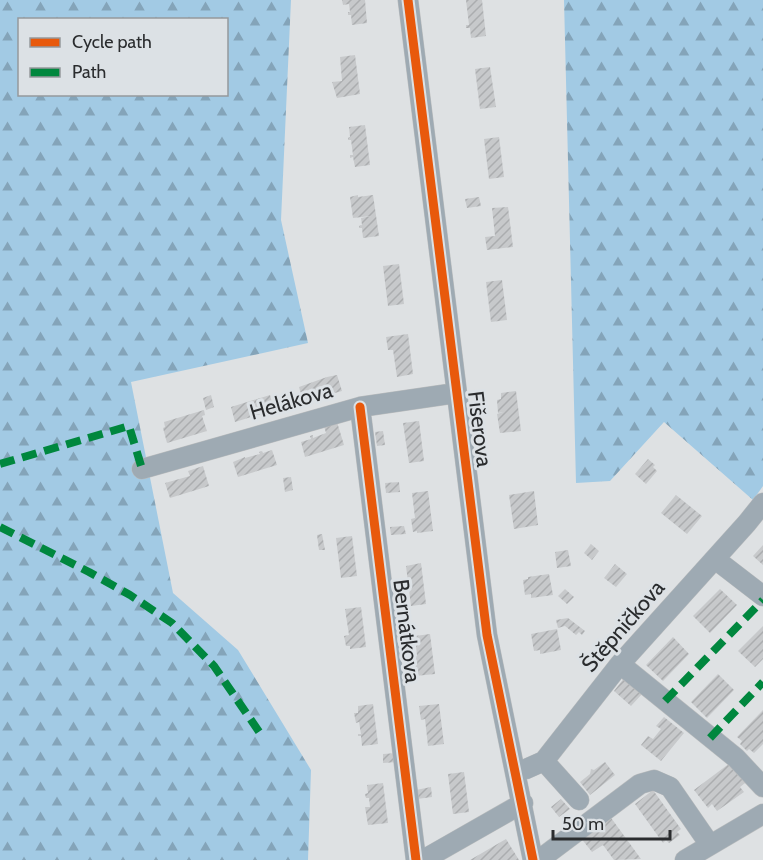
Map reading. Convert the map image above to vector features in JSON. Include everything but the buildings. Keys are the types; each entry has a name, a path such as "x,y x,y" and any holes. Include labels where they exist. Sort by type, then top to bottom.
{"street":[{"name":"Fišerova","path":"408,0 487,635 533,860"},
{"path":"412,23 418,0"},
{"name":"Helákova","path":"142,469 360,406 456,393"},
{"name":"Bernátkova","path":"360,406 416,860"},
{"name":"Štěpničkova","path":"544,761 620,664 763,503"},
{"path":"715,559 763,596"},
{"path":"620,664 736,758 763,787"},
{"path":"515,771 544,761 579,800"},
{"path":"539,860 640,784 654,780 670,787 706,839"},
{"path":"423,860 523,803"},
{"path":"685,860 706,839 763,814"}],"green space":[{"path":"0,0 291,0 281,220 308,343 131,382 173,593 238,650 311,770 308,860 0,860"},
{"path":"564,0 763,0 763,486 753,500 664,422 610,481 576,483"}],"marked path":[{"path":"0,464 129,426 142,469"},
{"path":"0,527 89,572 130,595 172,623 214,666 262,736"},
{"path":"665,701 763,600"},
{"path":"710,738 763,682"}],"cycle path":[{"path":"408,0 487,635 533,860"},
{"path":"360,407 416,860"}]}
